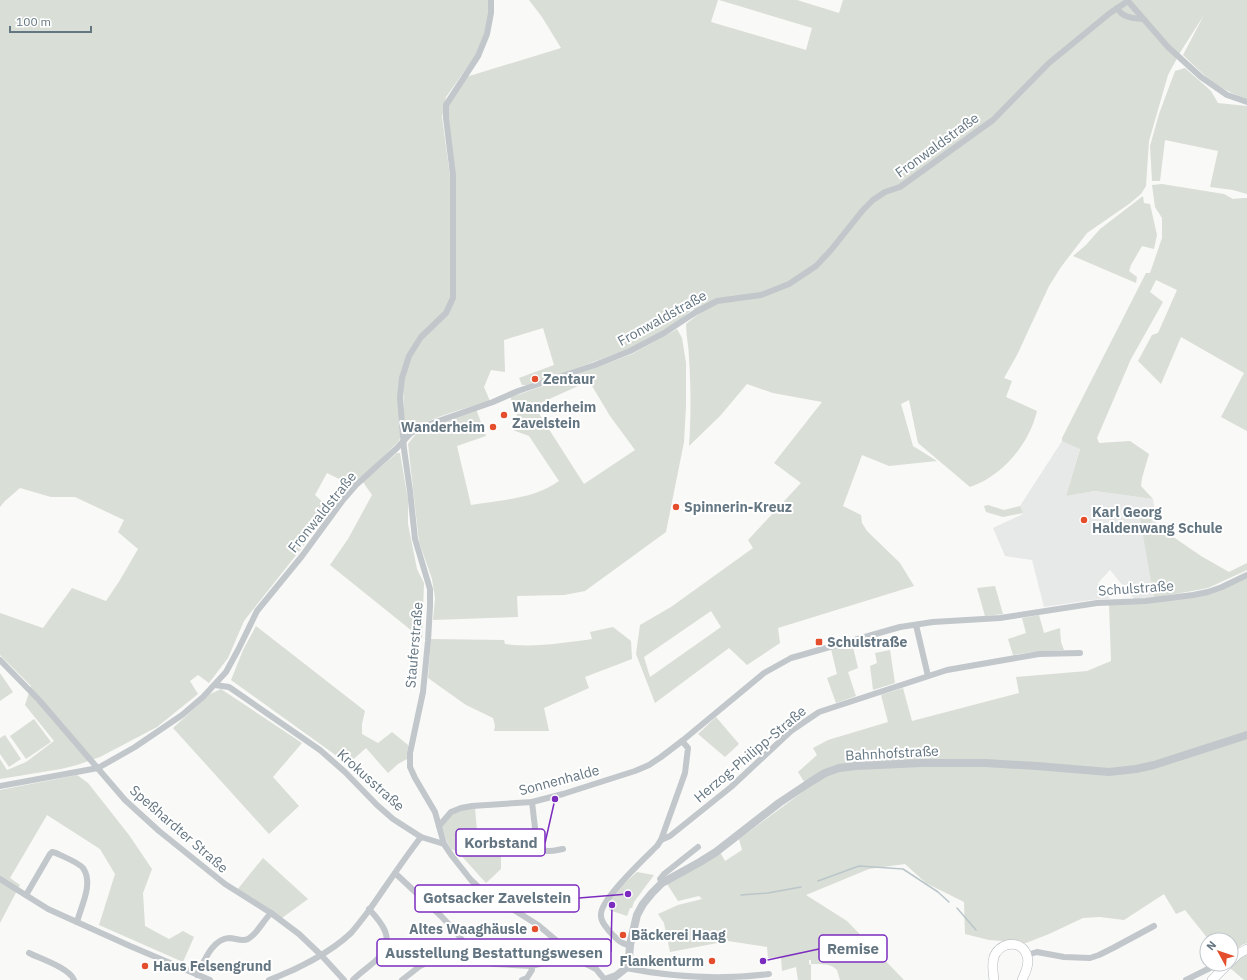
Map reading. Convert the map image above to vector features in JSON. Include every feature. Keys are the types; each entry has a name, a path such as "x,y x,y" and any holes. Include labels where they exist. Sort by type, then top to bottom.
{"main road":[{"path":"994,980 993,959 995,953 1002,946 1014,944 1021,947 1027,955 1027,966 1022,980"},
{"path":"1212,980 1219,972"}],"street":[{"name":"Stauferstraße","path":"444,844 435,812 410,767 410,753 423,692 428,640 430,590 415,539 403,442 400,398 402,378 409,356 421,337 446,313 453,298 453,175 446,118 446,105 478,56 487,34 491,13 491,0"},
{"name":"Fronwaldstraße","path":"0,786 98,768 135,747 182,716 215,685 226,672 257,611 302,556 351,490 412,433 424,426 492,402 518,391 588,368 630,351 664,333 696,312 717,301 761,294 789,284 816,266 873,200 885,192 900,187 993,120 1049,63 1127,1"},
{"path":"1127,1 1168,47 1201,77 1227,94 1247,102"},
{"path":"1117,8 1120,14 1143,20"},
{"name":"Schulstraße","path":"682,741 764,673 791,658 900,627 933,622 1000,618 1098,603 1146,601 1193,595 1222,587 1247,575"},
{"path":"916,625 928,676"},
{"name":"Herzog-Philipp-Straße","path":"661,840 670,836 731,788 791,731 819,712 947,670 1039,654 1080,653"},
{"name":"Speßhardter Straße","path":"0,660 39,700 125,800 158,831 224,884 271,913 299,934 344,980"},
{"path":"226,672 229,687"},
{"name":"Krokusstraße","path":"215,685 229,687 320,750 393,818 421,837 444,844"},
{"name":"Bahnhofstraße","path":"626,968 638,914 643,904 662,883 710,855 779,804 825,773 839,768 864,765 922,763 985,763 1110,772 1154,765 1247,735"},
{"path":"630,945 625,945 606,927 601,918 602,908 620,884 661,840 685,773 688,748 682,741"},
{"name":"Sonnenhalde","path":"439,826 451,812 461,808 532,802 635,771 661,758 682,741"},
{"path":"532,802 537,844 541,850 546,852 563,849"},
{"path":"269,980 321,955 351,933 362,921 421,837"},
{"path":"444,844 471,880 485,893 528,918 582,962 596,969 605,980 616,976 626,968 656,973 707,977 769,974"},
{"path":"662,883 660,878 698,847"},
{"path":"26,895 50,854 52,852 56,853 82,867 87,878 86,894 77,922"},
{"path":"395,873 456,932 462,940 464,958"},
{"path":"0,879 48,909 210,980"},
{"path":"352,980 381,956 386,943 384,927 381,921 369,909"},
{"path":"197,974 210,950 216,944 229,938 243,940 248,938 254,934 271,913"},
{"path":"1027,955 1037,952 1064,957 1090,958 1099,955 1154,926"},
{"path":"29,953 64,970 72,975 74,980"},
{"path":"402,980 420,966 430,961 447,957 464,958 496,964 531,966 556,960 568,956 571,953"},
{"path":"522,980 527,978 532,970 531,966"},
{"path":"1186,980 1206,972"}],"shaded area":[{"path":"0,0 489,0 490,12 484,34 475,56 446,97 442,117 450,176 454,256 447,108 466,77 561,48 542,17 529,0 718,0 711,22 806,50 812,28 719,0 797,0 839,13 843,0 1247,0 1247,99 1219,86 1205,76 1183,55 1204,15 1181,51 1168,75 1149,141 1146,186 1141,194 1129,204 1087,233 1061,267 1049,286 1017,355 1004,378 1012,381 1006,397 1037,411 1028,435 1013,457 1004,467 993,475 970,487 918,443 909,400 901,404 913,446 937,461 889,466 862,455 843,506 861,515 862,523 867,531 900,563 914,586 778,628 780,643 747,665 729,648 655,703 636,654 640,625 671,607 753,548 748,540 801,483 774,463 822,402 773,393 747,384 720,416 689,446 690,391 689,354 686,324 701,312 693,309 676,323 628,349 527,385 522,385 519,378 554,365 543,328 504,340 505,372 491,370 484,387 490,401 439,417 411,430 405,429 403,377 400,377 401,435 399,441 375,465 351,485 327,473 315,495 330,509 301,549 244,621 228,658 209,683 198,675 190,681 198,694 157,727 100,757 61,769 0,779 0,759 7,770 26,762 54,741 25,705 31,686 0,655 0,613 43,628 72,588 106,601 138,549 118,532 124,520 75,497 51,497 20,488 0,507","holes":["711,611 721,627 650,677 644,657"]},
{"path":"1185,68 1211,91 1218,103 1247,106 1247,194 1233,190 1210,187 1218,151 1165,140 1160,181 1152,181 1150,146 1159,114 1175,71"},
{"path":"1162,184 1224,194 1233,199 1247,198 1247,431 1221,417 1244,373 1181,337 1161,384 1138,361 1152,335 1158,333 1177,290 1156,280 1150,292 1163,302 1131,359 1097,438 1099,443 1130,441 1149,454 1141,486 1153,499 1095,491 1066,496 1080,449 1062,441 1062,438 1146,273 1150,273 1162,238 1162,218 1155,207 1152,185"},
{"path":"1143,196 1144,203 1150,204 1157,235 1154,249 1142,246 1131,265 1129,271 1137,277 1136,283 1073,256 1086,245 1100,229"},
{"path":"677,329 682,338 686,363 684,442 666,532 585,591 564,595 517,596 518,617 433,620 435,598 432,579 419,542 408,444 415,435 442,421 476,409 486,436 457,446 471,505 517,498 539,492 559,481 529,436 510,429 521,423 511,404 511,397 632,354","holes":["589,381 610,416 635,450 584,484 534,406"]},
{"name":"Karl Georg Haldenwang Schule","path":"1062,441 1080,448 1066,496 1095,491 1153,499 1158,531 1144,535 1154,598 1134,599 1110,570 1098,583 1110,599 1091,600 1044,607 1032,560 1005,556 993,528 1023,514 1020,506"},
{"path":"397,453 400,453 408,500 408,524 417,569 424,583 422,639 330,565 348,539 372,495 363,482"},
{"path":"988,505 1004,510 1020,506 1023,513 1003,517 986,512 984,506"},
{"path":"1150,510 1152,527 1142,529 1139,512"},
{"path":"1156,525 1201,556 1229,572 1247,563 1247,570 1208,588 1154,598 1143,535 1157,531"},
{"path":"1247,577 1247,943 1239,947 1239,932 1203,932 1185,910 1176,914 1164,894 1124,920 1100,917 1083,918 1026,943 989,940 965,934 964,902 926,883 905,864 869,869 806,895 847,921 904,980 840,980 837,970 832,966 825,964 811,964 811,960 809,960 809,964 811,965 811,980 798,980 796,967 782,971 781,957 768,958 767,947 728,941 670,952 664,923 658,914 678,905 702,899 699,896 678,901 667,884 720,852 725,861 742,850 739,839 808,788 798,772 817,755 813,748 828,740 888,722 881,695 903,688 912,721 1019,693 1016,677 1087,671 1111,661 1109,604 1187,598"},
{"path":"995,586 1003,614 985,616 977,588"},
{"path":"1039,615 1044,633 1060,628 1061,642 1064,650 1013,655 1008,639 1026,633 1022,618"},
{"path":"256,626 365,711 362,724 362,734 378,743 392,732 408,745 407,759 398,764 388,773 366,748 348,764 231,680 243,650"},
{"path":"613,627 631,641 632,659 585,677 589,688 544,708 549,731 494,731 495,726 493,718 466,705 428,678 431,639 504,640 505,644 537,645 592,639 590,632"},
{"path":"852,643 858,668 848,672 856,696 836,703 827,678 837,674 831,649"},
{"path":"890,650 895,683 873,690 870,666 877,663 875,653"},
{"path":"0,673 13,692 0,701"},
{"path":"221,689 302,743 273,777 299,806 269,834 173,728 210,694"},
{"path":"716,717 739,744 725,757 698,734"},
{"path":"34,719 51,742 26,759 10,736"},
{"path":"5,735 21,759 9,767 0,754 0,738"},
{"path":"77,775 88,783 129,835 152,869 143,893 145,926 169,939 183,931 194,937 183,962 99,925 115,874 100,849 47,815 10,878 20,885 0,923 0,790"},
{"path":"475,808 477,831 482,834 533,828 536,851 501,855 501,869 486,883 458,852 451,849 442,827 452,814"},
{"path":"263,858 308,899 282,918 237,890"},
{"path":"637,872 654,875 634,902 632,908 630,908 627,916 609,910 615,894 623,884"},
{"path":"1247,953 1247,980 1244,980 1235,972 1239,972 1239,959"}],"waterway":[{"path":"818,881 859,866 903,869 938,892 949,902"},
{"path":"741,895 768,893 801,887"},
{"path":"957,908 976,930"}],"place":[{"name":"Zentaur","path":"535,379"},
{"name":"Wanderheim Zavelstein","path":"504,415"},
{"name":"Wanderheim","path":"493,427"},
{"name":"Spinnerin-Kreuz","path":"676,507"},
{"name":"Karl Georg Haldenwang Schule","path":"1084,520"},
{"name":"Schulstraße","path":"819,642"},
{"name":"Korbstand","path":"555,799"},
{"name":"Gotsacker Zavelstein","path":"628,894"},
{"name":"Ausstellung Bestattungswesen","path":"612,905"},
{"name":"Altes Waaghäusle","path":"535,929"},
{"name":"Bäckerei Haag","path":"623,935"},
{"name":"Flankenturm","path":"712,961"},
{"name":"Remise","path":"763,961"},
{"name":"Haus Felsengrund","path":"145,966"}]}
